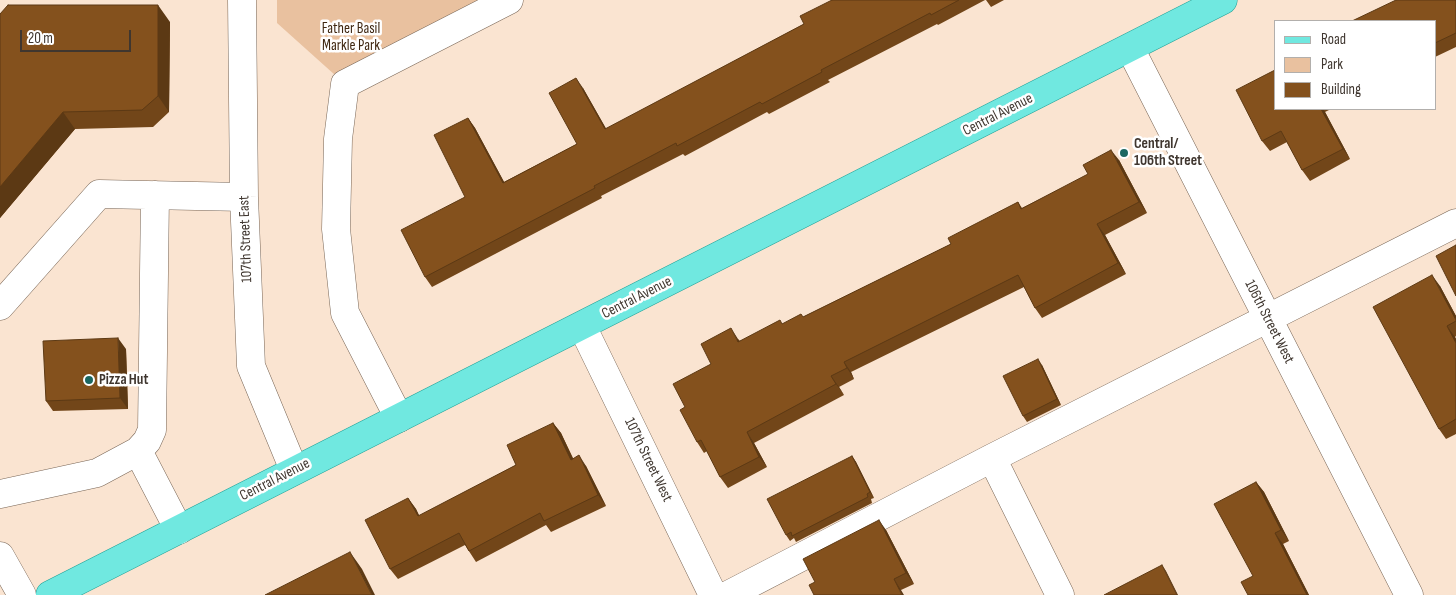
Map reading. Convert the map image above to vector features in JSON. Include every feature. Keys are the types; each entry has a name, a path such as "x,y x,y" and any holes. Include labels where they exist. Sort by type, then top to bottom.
{"main road":[{"name":"Central Avenue","path":"50,595 1223,0"}],"street":[{"name":"107th Street East","path":"242,0 244,196 251,366 294,470"},
{"path":"399,418 345,313 336,229 338,139 345,84 509,0"},
{"name":"106th Street West","path":"1130,48 1409,595"},
{"path":"0,306 99,194 244,196"},
{"path":"0,494 97,473 138,451 147,441 152,430 155,195"},
{"path":"728,595 992,458 1456,223"},
{"name":"107th Street West","path":"582,326 713,595"},
{"path":"138,451 178,530"},
{"path":"992,458 1060,595"},
{"path":"0,556 22,595"}],"green space":[{"name":"Father Basil Markle Park","path":"277,0 509,0 345,84 277,23"}],"building":[{"path":"832,0 959,0 931,15 930,13 821,70 822,72 762,104 760,102 677,146 676,143 594,186 595,188 425,277 401,230 465,197 434,135 468,118 503,183 577,144 549,93 576,78 605,129 804,24 800,16"},
{"path":"1396,0 1456,0 1456,33 1436,43 1436,20 1354,20"},
{"path":"8,5 158,5 158,96 142,110 63,112 0,187 0,14"},
{"path":"1274,71 1274,110 1322,110 1343,149 1302,170 1281,131 1262,141 1236,90"},
{"path":"1111,150 1139,202 1097,224 1118,263 1035,308 1018,275 844,362 847,368 831,376 836,384 747,432 759,457 720,477 701,440 697,442 680,410 685,407 673,384 711,364 701,344 731,328 738,342 780,320 782,324 801,314 803,317 951,244 948,238 1018,202 1021,209 1088,174 1083,165"},
{"path":"1456,245 1456,296 1436,256"},
{"path":"1432,275 1456,320 1447,326 1456,343 1456,419 1439,429 1373,307"},
{"name":"Pizza Hut","path":"118,338 120,398 46,401 43,341"},
{"path":"1038,359 1057,399 1023,416 1003,376"},
{"path":"553,423 571,460 579,455 598,495 544,521 540,513 469,551 459,533 390,569 365,520 408,498 418,516 516,465 507,445"},
{"path":"852,456 870,492 867,494 868,497 792,536 791,532 786,535 767,499"},
{"path":"1256,482 1281,530 1275,533 1307,595 1248,595 1241,582 1253,576 1214,504"},
{"path":"879,520 906,573 894,579 902,595 814,595 809,585 815,582 803,559"},
{"path":"350,552 372,595 265,595"},
{"path":"1162,565 1177,595 1104,595"}],"place":[{"name":"Central/ 106th Street","path":"1124,153"},
{"name":"Pizza Hut","path":"89,380"}]}
